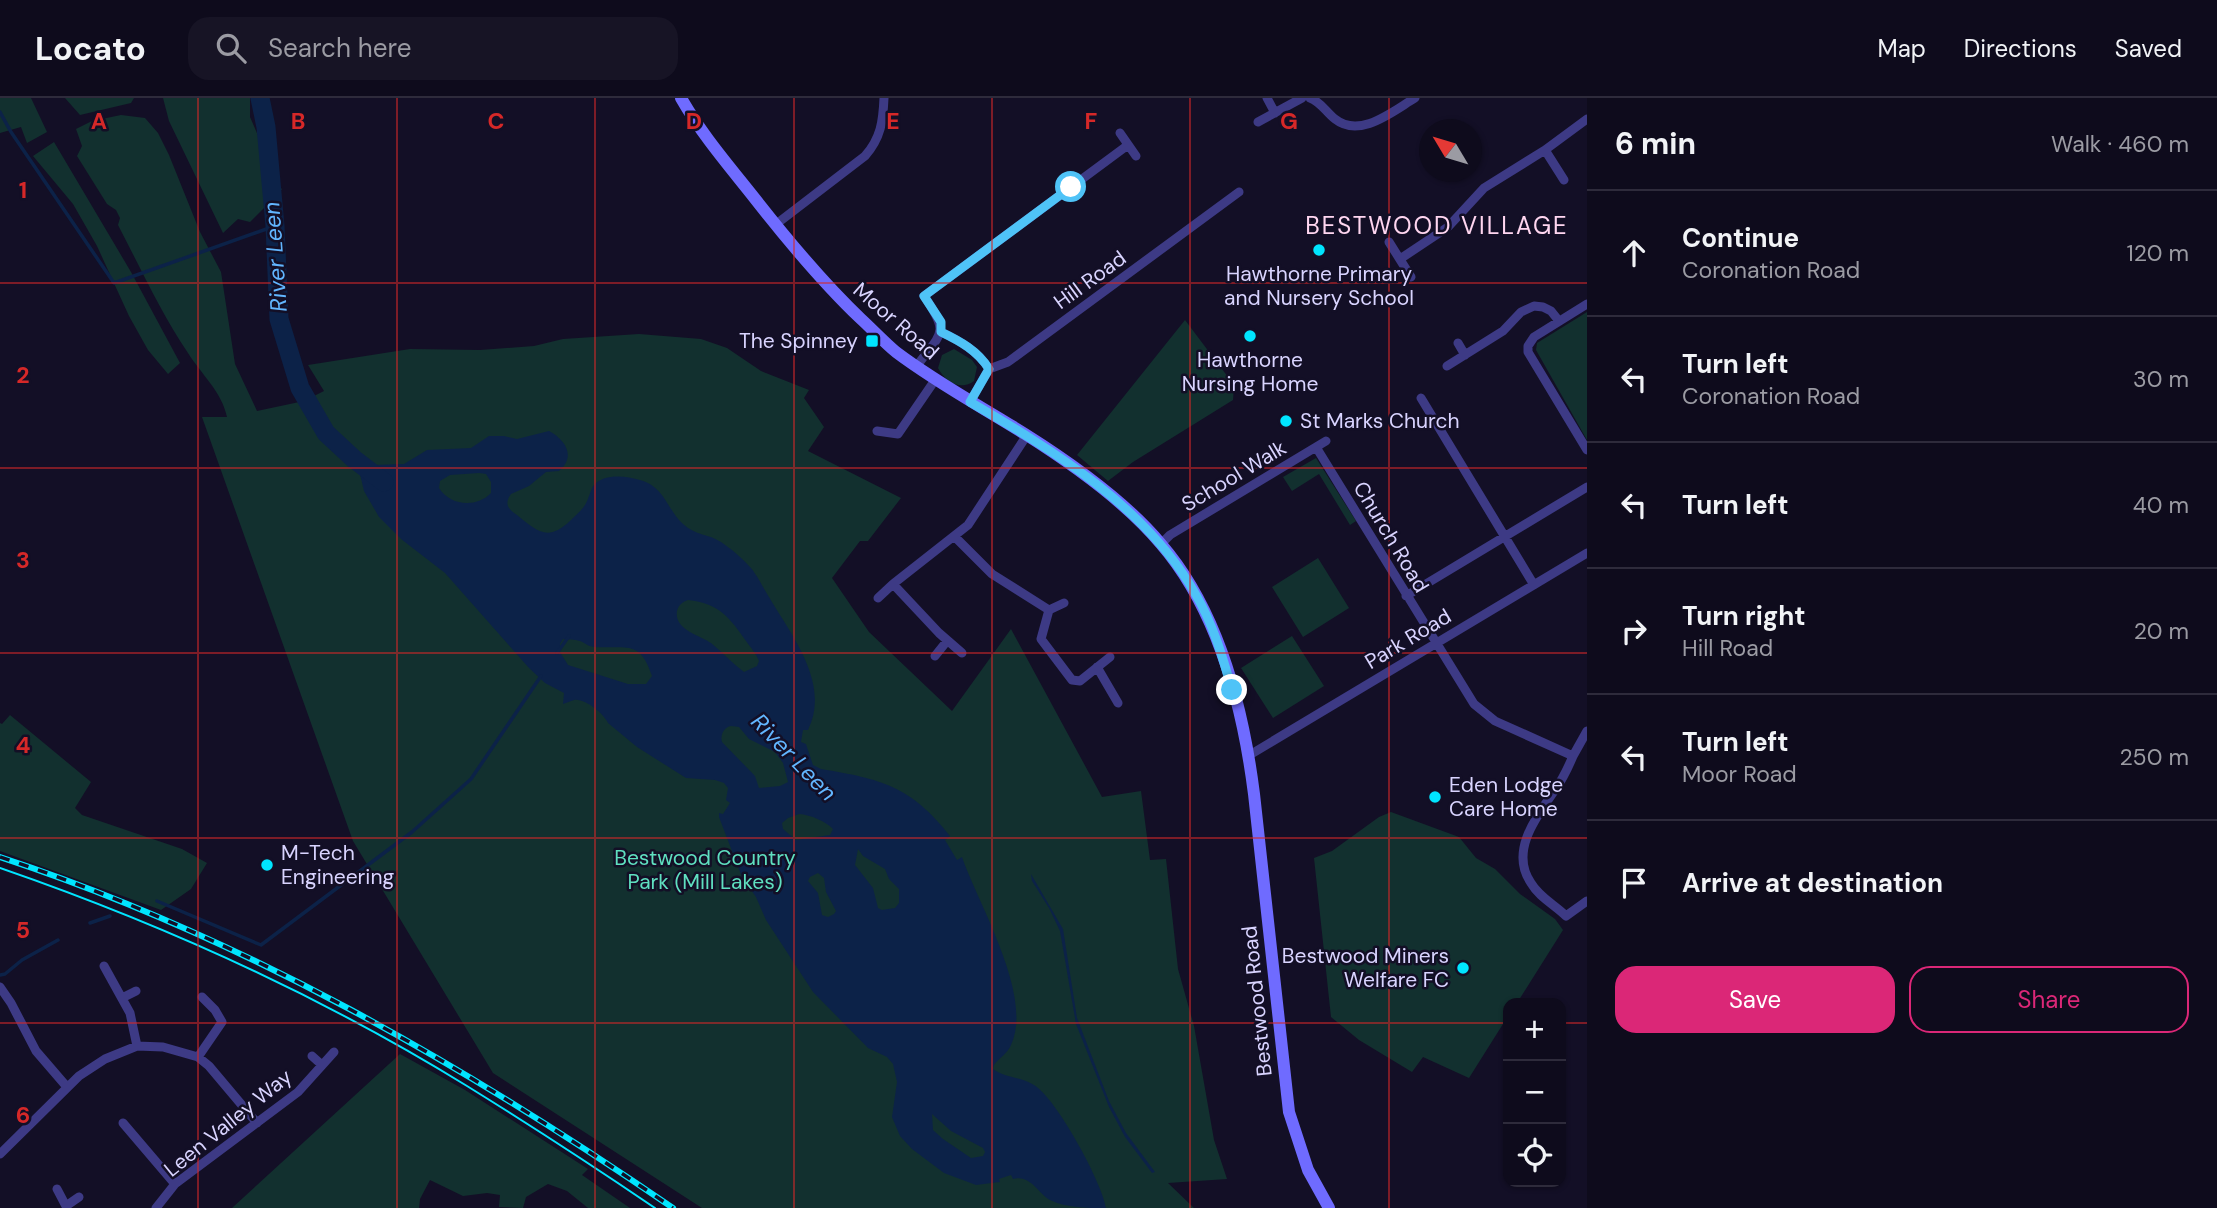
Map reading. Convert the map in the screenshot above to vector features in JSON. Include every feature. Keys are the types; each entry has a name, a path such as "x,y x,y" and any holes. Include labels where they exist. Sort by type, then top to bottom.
{"main road":[{"name":"Moor Road","path":"681,98 709,140 775,225 838,296 892,349 935,380 1027,435 1110,496 1161,544 1190,585 1208,618 1228,678 1252,782"},
{"name":"Bestwood Road","path":"1252,782 1289,1112 1308,1170 1329,1208"}],"street":[{"path":"775,225 865,156 882,127 884,98"},
{"path":"1267,98 1275,113"},
{"path":"1258,122 1301,98"},
{"path":"1310,98 1336,120 1357,127 1370,123 1411,99"},
{"path":"1400,259 1448,227 1480,191 1545,150 1587,119"},
{"path":"1120,133 1136,156"},
{"path":"916,367 941,332 941,322 920,298 1128,145"},
{"path":"1545,150 1564,180"},
{"name":"Hill Road","path":"989,369 1008,362 1239,192"},
{"path":"1389,242 1411,277"},
{"path":"1587,304 1534,337 1528,346 1528,352 1587,450"},
{"path":"1447,366 1503,331 1521,312 1534,306 1551,311 1559,321"},
{"path":"941,332 971,349 983,359 989,369 970,402"},
{"path":"1458,343 1465,355"},
{"path":"877,431 898,435 935,380"},
{"path":"1421,398 1534,585"},
{"path":"878,598 968,525 1027,435"},
{"name":"School Walk","path":"1161,544 1170,535 1326,441"},
{"name":"Church Road","path":"1316,447 1435,644 1480,710 1495,721 1573,757"},
{"path":"1406,596 1587,487"},
{"path":"955,537 992,575 1049,610"},
{"name":"Park Road","path":"1248,756 1587,553"},
{"path":"893,584 947,641 962,653"},
{"path":"1064,603 1049,610 1041,639 1072,680 1080,681 1110,657"},
{"path":"934,656 947,641"},
{"path":"1097,667 1118,703"},
{"path":"1587,731 1557,788 1535,820 1526,842 1523,863 1535,890 1566,916 1587,901"},
{"path":"104,967 130,1013 137,1046"},
{"path":"0,987 36,1051 67,1087"},
{"path":"122,998 136,990"},
{"path":"198,1057 222,1022 202,997"},
{"path":"0,1154 79,1076 105,1059 137,1046 163,1047 198,1057 209,1066 257,1123"},
{"name":"Leen Valley Way","path":"156,1208 175,1184 298,1092 334,1052"},
{"name":"Leen Valley Way","path":"312,1056 323,1065"},
{"path":"122,1123 175,1184"},
{"path":"57,1189 67,1207 79,1197"}],"green space":[{"path":"0,98 31,98 47,132 27,143 21,127 0,133"},
{"path":"65,98 134,98 131,103 80,115"},
{"path":"163,98 250,98 250,117 282,190 266,185 265,207 250,222 238,219 223,233 169,121"},
{"name":"Bestwood Country Park (Mill Lakes)","path":"121,115 145,118 158,133 169,155 200,232 221,272 235,364 257,411 304,401 324,391 308,365 410,349 480,350 534,346 563,339 639,334 701,339 727,348 761,371 809,390 804,398 824,427 808,451 901,498 868,541 860,541 832,578 869,632 952,711 1011,629 1102,797 1141,791 1150,860 1166,859 1178,969 1194,1026 1214,1140 1227,1179 1168,1183 1194,1208 702,1208 493,1073 353,841 202,417 227,417 224,408 216,391 178,338 160,306 118,225 120,218 116,210 107,204 77,156 82,146 76,129 92,121"},
{"path":"54,142 131,272 180,363 168,374 148,350 129,316 97,246 73,204 33,156"},
{"path":"1587,312 1587,440 1536,350 1537,343"},
{"path":"1185,320 1234,385 1233,400 1133,462 1108,481 1077,455"},
{"path":"954,349 972,360 977,367 974,381 969,384 954,384 938,368 942,355"},
{"path":"1316,458 1356,521 1350,525 1319,474 1292,491 1283,477"},
{"path":"1318,558 1349,608 1303,637 1272,587"},
{"path":"1292,636 1324,686 1273,718 1241,668"},
{"path":"10,715 91,782 75,808 82,815 182,849 207,863 191,889 161,910 0,851 0,723"},
{"path":"1391,812 1459,837 1476,858 1495,869 1520,894 1555,919 1563,930 1520,998 1503,998 1503,1024 1469,1078 1423,1057 1412,1072 1359,1040 1331,1017 1314,858 1332,851 1379,817"},
{"path":"400,1054 465,1090 588,1169 582,1175 630,1208 588,1208 567,1191 548,1184 526,1197 523,1208 499,1207 500,1195 487,1193 463,1196 430,1180 420,1199 419,1208 232,1208"}],"water":[{"path":"549,431 560,439 567,449 567,460 559,471 546,472 529,486 511,494 508,501 511,511 537,530 549,533 563,527 584,507 593,487 599,481 616,476 628,477 655,488 683,524 721,542 752,569 797,643 812,677 814,712 808,730 803,730 801,742 806,744 813,765 878,781 908,795 936,819 950,836 945,840 957,860 962,857 1001,950 1015,1002 1016,1025 1011,1045 993,1069 1034,1085 1054,1106 1087,1161 1106,1208 1057,1203 1045,1197 1029,1181 1013,1179 1011,1175 999,1179 1000,1182 976,1185 944,1173 912,1149 900,1136 892,1117 897,1082 893,1064 887,1057 868,1048 813,992 766,920 756,897 742,877 719,817 719,813 723,814 730,803 726,800 728,788 724,783 686,778 637,747 589,704 574,700 563,704 564,693 545,683 529,668 445,573 401,539 379,517 364,491 359,470 367,463 404,464 427,450 471,448 489,436 517,439","holes":["486,474 491,482 491,493 479,501 464,503 444,494 439,488 440,481 450,475","688,600 708,604 723,613 755,653 759,661 757,666 744,672 711,643 684,627 677,618 677,611","563,639 578,640 593,647 631,648 643,656 652,676 646,684 628,684 568,665 560,652","739,727 749,739 775,752 783,763 788,782 780,786 759,788 755,776 722,742 722,734 726,728","799,814 818,819 833,829 830,835 796,840 783,829 782,823","858,849 863,856 885,869 889,879 899,889 899,903 895,908 878,908 873,888 855,865","818,873 824,878 826,892 836,911 834,914 828,917 822,915 818,893 808,881","932,1114 951,1131 983,1148 985,1152 983,1156 971,1158 933,1130"]},
{"path":"1031,874 1063,929 1077,1018 1109,1101 1126,1133 1155,1172 1152,1173 1125,1137 1109,1107 1076,1024 1060,931 1032,881"}],"waterway":[{"name":"River Leen","path":"260,98 266,127 275,226 279,319 300,388 326,433 384,482"},
{"path":"0,112 114,283 275,226"},
{"path":"557,653 569,636"},
{"path":"157,901 261,945 412,832 471,779 541,676"},
{"path":"90,923 110,916"},
{"path":"0,975 58,940"}],"tram line":[{"path":"0,868 121,913 298,992 412,1053 467,1086 655,1208"}],"railway":[{"path":"0,857 90,889 177,925 264,965 349,1009 514,1104 673,1208"}],"place":[{"name":"Hawthorne Primary and Nursery School","path":"1319,250"},
{"name":"Hawthorne Nursing Home","path":"1250,336"},
{"name":"The Spinney","path":"872,341"},
{"name":"St Marks Church","path":"1286,421"},
{"name":"Eden Lodge Care Home","path":"1435,797"},
{"name":"M-Tech Engineering","path":"267,865"},
{"name":"Bestwood Miners Welfare FC","path":"1463,968"}],"district":[{"name":"BESTWOOD VILLAGE","path":"1437,226"}],"route":[{"path":"1071,187 924,296 941,322 941,332 971,349 983,359 989,369 970,402 1027,435 1084,475 1138,520 1161,544 1190,585 1208,618 1232,690"}]}
